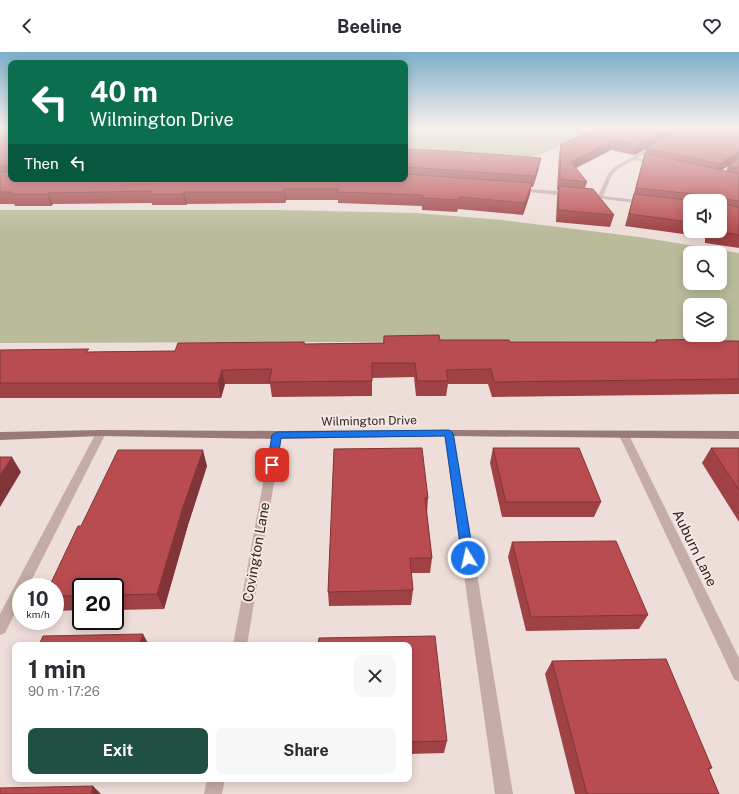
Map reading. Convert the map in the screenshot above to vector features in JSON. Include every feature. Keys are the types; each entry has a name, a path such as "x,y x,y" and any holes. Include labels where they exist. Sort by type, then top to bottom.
{"street":[{"path":"600,197 610,174 625,163"},
{"path":"650,163 663,166"},
{"path":"515,189 576,195"},
{"path":"584,196 654,204"},
{"path":"26,578 101,433"},
{"name":"Wilmington Drive","path":"0,436 101,433 277,435 449,433 739,435"},
{"path":"449,433 504,794"},
{"name":"Covington Lane","path":"241,642 277,435"},
{"name":"Auburn Lane","path":"624,435 739,674"},
{"path":"0,628 12,605"},
{"path":"214,794 216,782"}],"green space":[{"path":"0,210 277,210 416,213 503,220 639,237 695,246 683,246 683,290 727,290 727,251 739,253 739,341 727,341 727,298 683,298 683,341 0,343"}],"building":[{"path":"0,163 8,163 8,167 0,166"},
{"path":"408,163 539,163 535,176 408,167"},
{"path":"560,163 572,163 587,182 560,179"},
{"path":"643,163 688,163 739,174 739,201 727,199 727,194 695,194 636,188"},
{"path":"733,163 739,163 739,168 728,166"},
{"path":"0,172 8,172 8,182 408,182 408,174 532,183 525,203 459,197 458,200 422,198 423,195 337,192 338,189 284,189 284,192 184,192 183,194 149,194 152,191 47,194 10,194 12,192 0,192"},
{"path":"559,186 593,189 614,215 558,210"},
{"path":"634,194 683,200 683,221 629,214"},
{"path":"727,205 739,207 739,235 727,233"},
{"path":"439,335 440,340 509,340 510,342 657,342 656,340 683,340 683,342 739,341 739,379 494,382 491,369 446,370 448,381 417,381 415,363 372,363 372,381 269,382 272,369 222,370 218,383 0,383 0,350 89,349 86,352 175,351 178,343 384,343 384,336"},
{"path":"422,448 428,498 425,498 432,558 410,558 413,590 328,592 334,449"},
{"path":"493,448 579,448 601,502 506,502"},
{"path":"711,448 739,448 739,490"},
{"path":"118,450 203,450 182,510 157,594 124,595 124,578 72,578 72,596 64,596 64,578 53,578 78,526 81,526"},
{"path":"0,457 12,457 0,475"},
{"path":"616,541 648,615 531,617 512,542"},
{"path":"143,634 140,642 40,642 43,636"},
{"path":"435,636 447,741 412,742 412,642 318,642 319,638"},
{"path":"666,659 712,768 708,768 719,794 587,794 552,661"},
{"path":"93,786 91,794 0,794 0,788"}],"route":[{"path":"272,465 277,435 449,433 468,558"}]}
